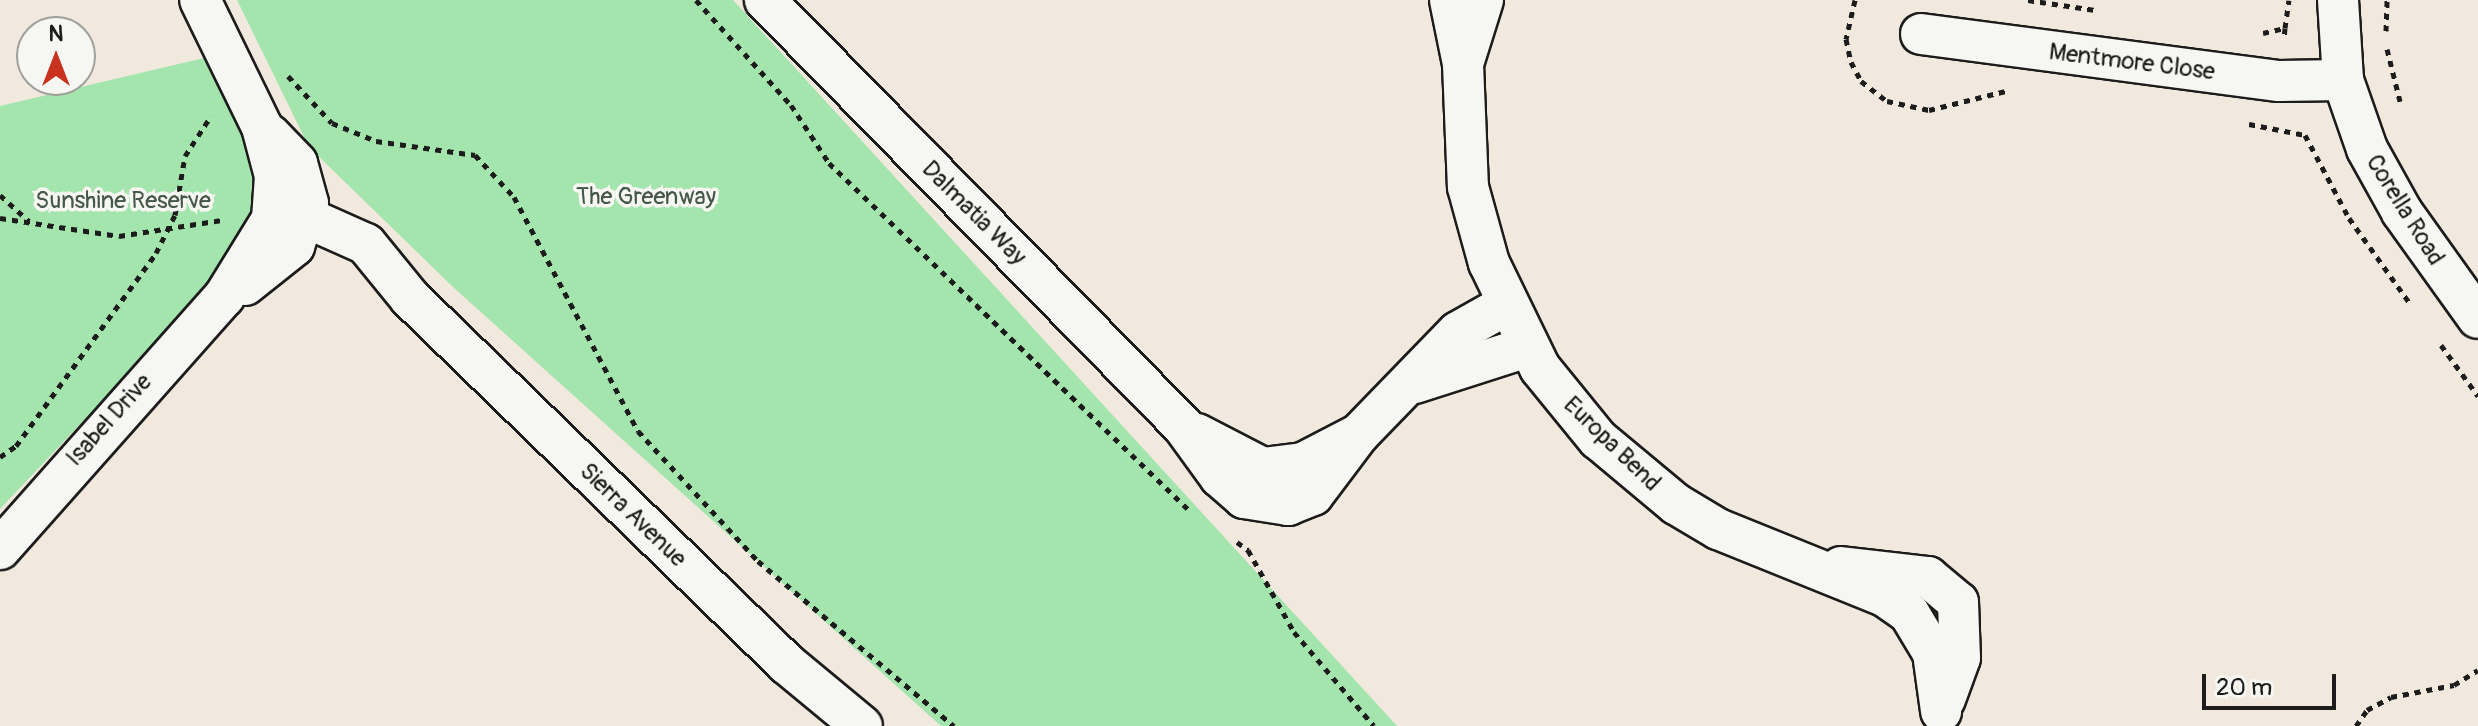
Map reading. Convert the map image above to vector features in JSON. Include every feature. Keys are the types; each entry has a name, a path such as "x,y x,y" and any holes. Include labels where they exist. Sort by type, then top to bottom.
{"street":[{"path":"200,0 262,127 275,176 294,227"},
{"name":"Dalmatia Way","path":"765,0 1183,426 1263,468 1303,463 1359,434 1415,383 1458,332 1506,305"},
{"name":"Europa Bend","path":"1450,0 1463,64 1468,187 1506,305 1527,347 1566,404 1636,474 1718,529 1909,613 1933,653 1940,718"},
{"name":"Europa Bend","path":"1463,64 1483,0"},
{"name":"Corella Road","path":"2338,0 2343,80 2379,176 2478,318"},
{"name":"Mentmore Close","path":"1921,34 2279,81 2343,80"},
{"name":"Isabel Drive","path":"0,549 224,297 294,227"},
{"name":"Sierra Avenue","path":"294,227 410,298 787,664 862,726"},
{"name":"Dalmatia Way","path":"1415,383 1527,347"}],"path":[{"path":"696,0 791,105 829,163 1202,519"},
{"path":"2285,28 2289,0"},
{"path":"2387,0 2386,44 2401,106"},
{"path":"278,65 332,123 376,141 475,155 514,197 638,431 758,561 954,726"},
{"path":"0,457 16,446 169,231 185,156 210,117 241,88"},
{"path":"204,106 217,128"},
{"path":"0,195 30,222"},
{"path":"0,218 119,236 231,221"},
{"path":"1225,534 1248,550 1294,632 1374,726"},
{"path":"2356,726 2367,710 2391,697 2454,685 2478,670"}],"green space":[{"name":"The Greenway","path":"237,0 733,0 1397,726 941,726 453,287 309,147"},
{"name":"Sunshine Reserve","path":"204,58 253,154 263,196 239,256 0,509 0,106 42,96 96,96 96,83"}]}
